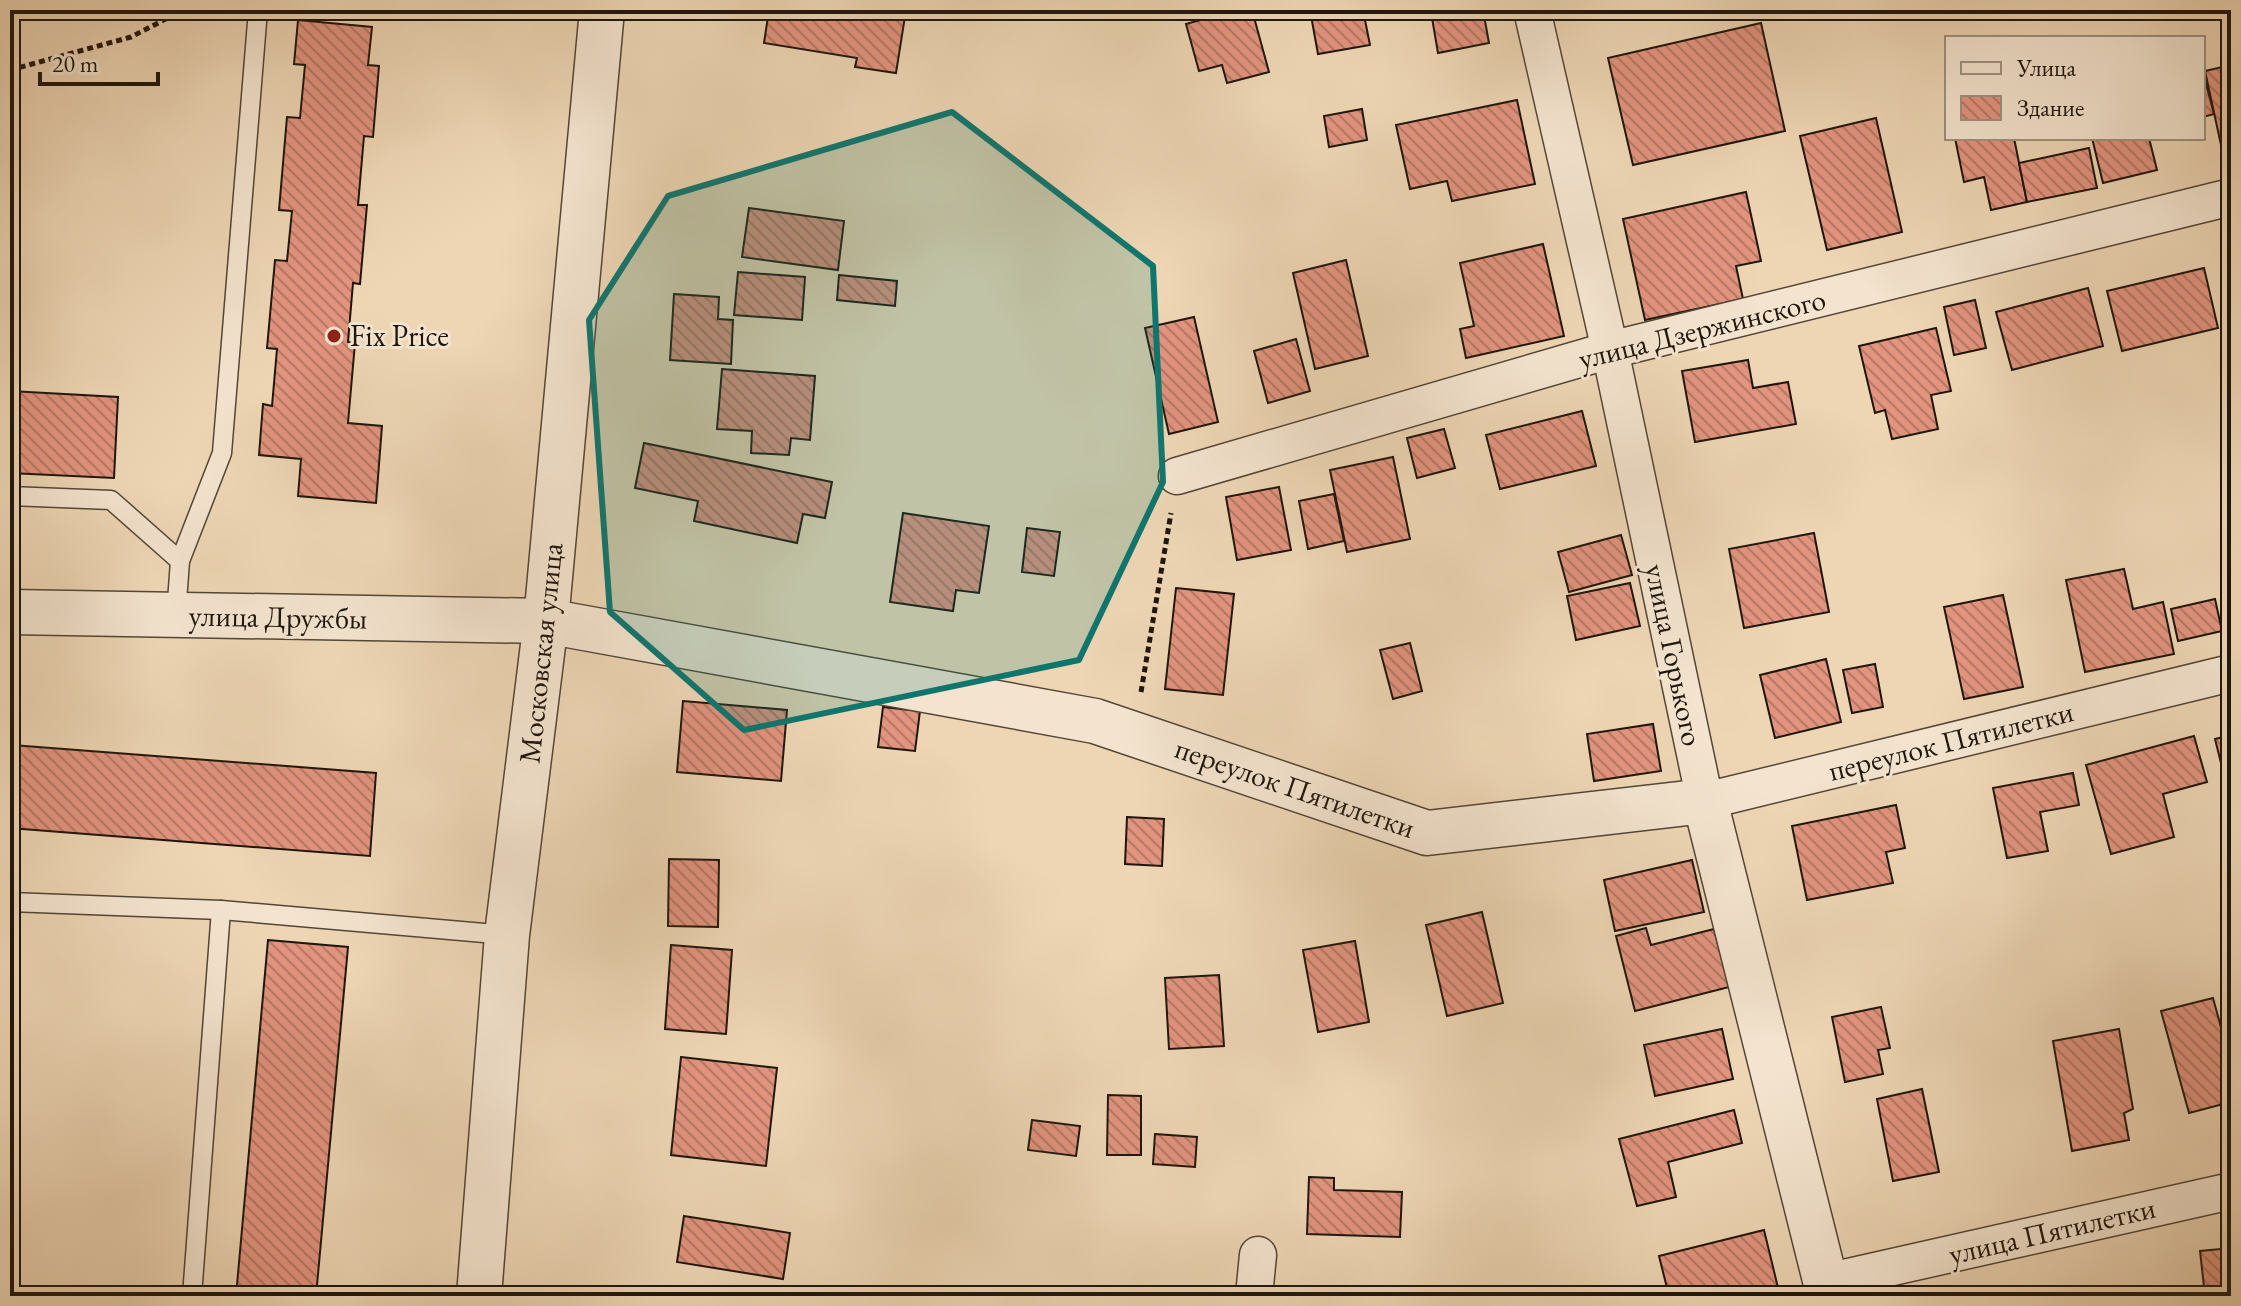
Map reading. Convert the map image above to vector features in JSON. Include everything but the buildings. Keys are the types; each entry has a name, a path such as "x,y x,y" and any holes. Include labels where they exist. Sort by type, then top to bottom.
{"street":[{"name":"Московская улица","path":"479,1296 507,935 546,621 602,10"},
{"name":"улица Горького","path":"1532,10 1610,350 1705,801 1828,1289"},
{"name":"улица Дзержинского","path":"1177,476 1610,350 2231,197"},
{"name":"улица Дружбы","path":"10,612 546,621"},
{"name":"переулок Пятилетки","path":"546,621 1095,721 1427,833 1705,801 2231,673"},
{"name":"улица Пятилетки","path":"1828,1289 2231,1191"},
{"path":"1254,1296 1258,1255"}],"lane":[{"path":"176,615 180,561 222,453 258,10"},
{"path":"10,496 111,500 180,561"},
{"path":"10,902 221,910 507,935"},
{"path":"192,1296 221,910"}],"path":[{"path":"10,70 131,37 183,10"},
{"path":"1135,734 1177,476"}],"highlighted area":[{"path":"952,112 1153,266 1163,482 1079,660 744,730 610,612 589,320 668,196"}],"place":[{"name":"Fix Price","path":"334,336"}]}
